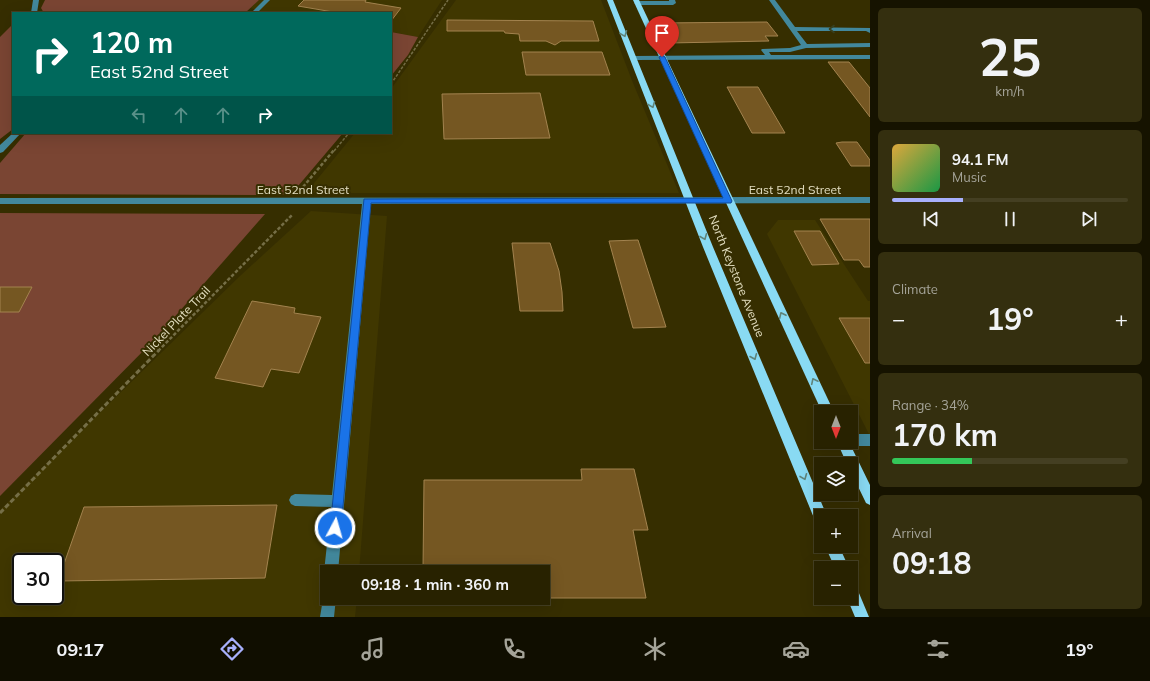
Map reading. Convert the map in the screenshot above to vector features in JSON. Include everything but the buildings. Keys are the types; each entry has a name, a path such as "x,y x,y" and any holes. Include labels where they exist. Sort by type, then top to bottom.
{"main road":[{"name":"North Keystone Avenue","path":"610,0 690,201 817,509"},
{"name":"North Keystone Avenue","path":"636,1 728,201 825,405"},
{"path":"846,449 870,499"},
{"path":"857,605 862,617"}],"street":[{"path":"34,12 36,0"},
{"path":"255,12 267,0"},
{"path":"636,1 673,3 672,0"},
{"path":"772,0 805,46"},
{"path":"794,29 868,29 870,31"},
{"path":"769,57 764,50 790,50 799,49 805,46 870,45"},
{"path":"633,58 662,57 730,59 769,57 870,57"},
{"path":"0,150 16,134"},
{"name":"East 52nd Street","path":"0,201 870,200"},
{"path":"332,565 367,201"},
{"path":"858,440 870,440"},
{"path":"296,500 338,501"},
{"path":"327,617 328,605"}],"path":[{"path":"392,83 448,0"},
{"name":"Nickel Plate Trail","path":"0,513 297,210 302,189 348,134"}],"shaded area":[{"path":"45,0 259,0 246,12 43,12 41,8"},
{"path":"259,0 442,0 418,37 392,32 392,12 265,12 250,8"},
{"path":"456,0 601,0 633,83 679,193 306,193 354,134 392,134 392,88"},
{"path":"12,25 12,130 0,139 0,37"},
{"path":"392,32 418,37 408,55 392,75"},
{"path":"25,134 342,134 293,192 281,195 0,194 0,163"},
{"path":"311,211 387,216 360,565 320,565 320,605 356,605 355,617 0,617 0,510 240,276"},
{"path":"0,213 265,214 157,337 0,496"},
{"path":"778,220 815,220 868,301 870,301 870,436 858,412 858,405 854,405 767,234"}],"route":[{"path":"335,528 367,201 728,201 662,57"}]}
